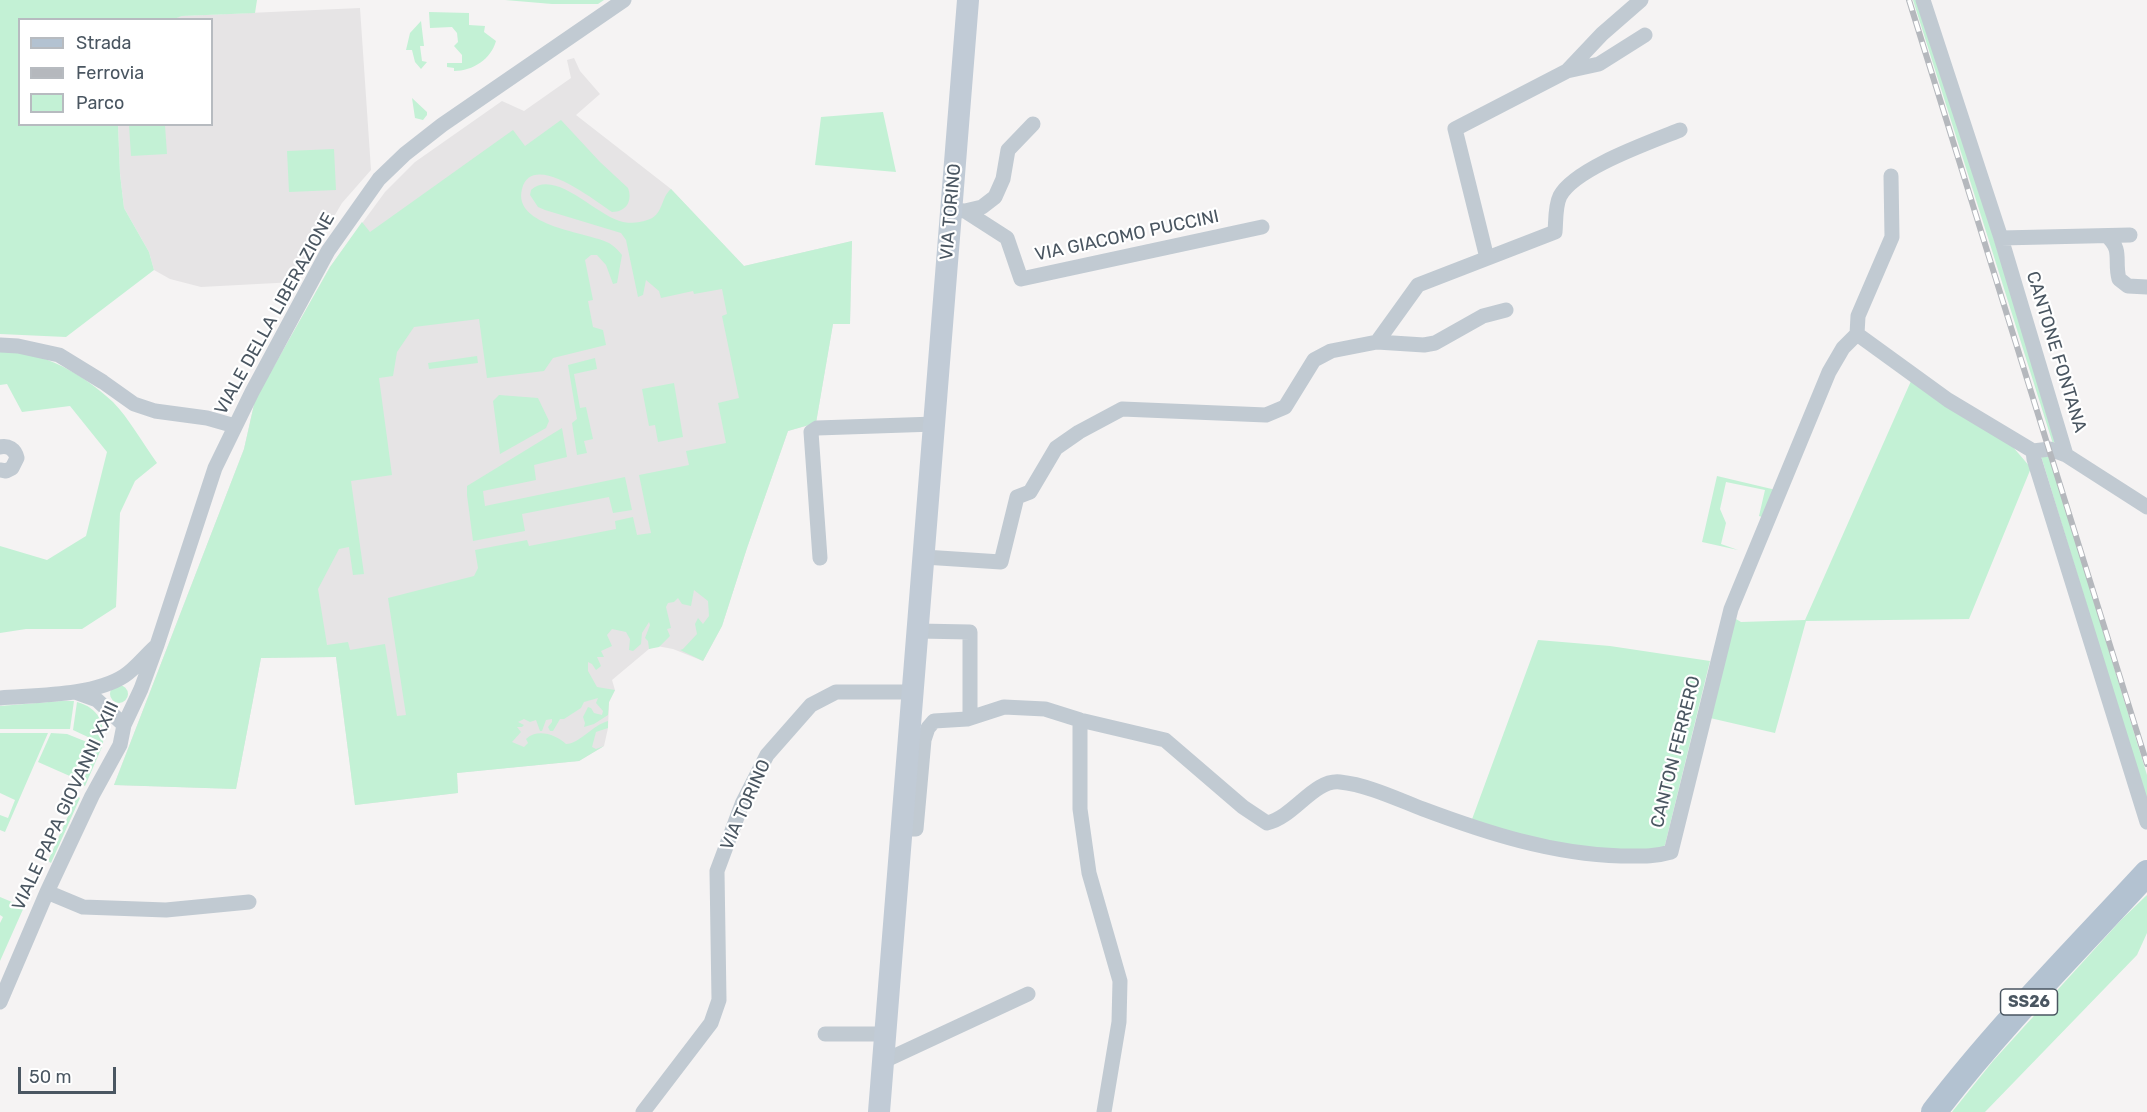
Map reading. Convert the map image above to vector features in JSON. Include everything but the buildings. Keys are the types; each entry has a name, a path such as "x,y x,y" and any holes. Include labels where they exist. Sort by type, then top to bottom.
{"main road":[{"name":"SS26","path":"1934,1112 2007,1025 2147,873"}],"street":[{"name":"VIALE DELLA LIBERAZIONE","path":"174,591 215,468 235,426 328,252 379,179 405,154 442,125 624,0"},
{"name":"VIA TORINO","path":"879,1112 935,424 958,211 968,0"},
{"path":"1567,71 1602,34 1641,0"},
{"name":"CANTONE FONTANA","path":"1923,0 2001,238 2066,455 2147,507"},
{"path":"1487,258 1455,129 1567,71 1599,64 1645,35"},
{"path":"958,211 982,207 995,197 1003,179 1008,150 1033,124"},
{"path":"1377,342 1418,285 1555,232 1560,194 1577,178 1593,167 1680,130"},
{"path":"1891,176 1892,237 1858,316 1857,334 1948,400 2033,451 2050,449 2066,455"},
{"name":"VIA GIACOMO PUCCINI","path":"958,211 1007,238 1021,279 1262,227"},
{"path":"2001,238 2130,235"},
{"path":"2108,236 2115,243 2117,250 2119,279 2128,286 2147,287"},
{"path":"924,557 1001,562 1017,497 1030,492 1056,448 1079,432 1122,409 1266,415 1285,407 1314,360 1330,351 1377,342 1424,345 1435,343 1482,316 1506,310"},
{"name":"CANTON FERRERO","path":"903,829 916,829 918,821 924,740 928,728 934,721 970,718 1004,707 1045,709 1080,720 1165,740 1243,807 1267,823 1278,820 1324,784 1339,782 1374,791 1476,829 1564,851 1598,855 1645,856 1671,852 1731,609 1829,372 1843,348 1857,334"},
{"path":"0,345 18,346 59,355 134,404 155,411 207,418 235,426"},
{"path":"820,558 811,432 817,428 935,424"},
{"path":"0,447 11,448 17,459 11,469 0,470"},
{"path":"2033,451 2147,822"},
{"name":"VIALE PAPA GIOVANNI XXIII","path":"0,1002 47,892 92,796 117,752 124,725 141,689 174,591"},
{"path":"918,631 970,632 970,718"},
{"path":"0,698 75,692 108,683 124,676 157,645"},
{"path":"75,692 97,700 124,725"},
{"name":"VIA TORINO","path":"643,1112 711,1023 719,1000 717,871 742,804 767,755 811,705 836,692 913,692"},
{"path":"1080,720 1080,809 1089,873 1120,981 1119,1022 1104,1112"},
{"path":"47,892 83,907 166,910 249,902"},
{"path":"884,1061 1028,994"},
{"path":"825,1034 885,1034"}],"shaded area":[{"path":"360,8 371,170 342,203 295,282 201,287 170,279 154,270 149,252 124,208 118,126 213,126 213,18 175,18"},
{"path":"574,58 580,71 600,94 576,115 671,189 744,266 852,241 850,324 833,324 816,423 788,431 722,626 703,661 673,649 657,646 649,649 612,680 615,690 609,702 608,728 604,746 579,761 457,773 458,793 355,805 336,657 261,658 236,789 114,785 244,449 255,400 330,267 385,192 415,162 502,101 524,111 571,78 567,60"}],"green space":[{"path":"0,0 257,0 255,13 176,18 18,18 18,126 118,126 124,208 149,252 154,270 66,337 0,334"},
{"path":"505,0 604,0 598,4 552,4"},
{"path":"1913,0 1917,0 1932,38 2056,440 2053,444"},
{"path":"429,12 469,13 469,25 485,26 484,32 496,41 494,47 480,63 468,69 454,71 454,68 447,67 447,63 462,63 462,55 454,46 458,42 457,33 452,27 430,28"},
{"path":"421,21 424,46 420,46 422,61 427,62 421,69 415,62 412,50 406,50 410,33"},
{"path":"412,98 427,112 423,120 415,118"},
{"path":"883,112 896,172 815,165 821,117"},
{"path":"561,120 628,188 629,201 625,208 612,212 564,182 550,176 538,175 528,178 522,189 522,202 528,212 540,220 609,243 622,255 617,283 613,284 606,265 597,255 591,255 585,260 593,300 588,301 593,327 603,330 606,345 553,358 544,371 487,378 479,319 414,327 397,352 393,376 379,378 392,475 351,481 364,574 353,575 349,547 339,549 318,589 327,645 348,642 350,650 385,644 397,716 406,715 388,598 474,576 478,568 475,550 527,540 529,546 616,529 615,521 633,517 637,535 651,533 639,475 689,465 686,451 726,443 718,403 739,398 722,316 727,314 722,289 694,294 693,291 661,298 659,291 646,280 643,295 638,297 626,240 621,233 545,210 538,207 530,195 531,190 541,185 552,185 577,196 613,218 633,223 654,217 671,189 744,266 852,241 850,324 833,324 816,423 788,431 722,626 703,661 680,650 697,634 695,624 698,618 703,624 709,616 708,601 694,590 691,606 682,604 678,598 668,603 666,607 671,628 667,629 670,636 659,647 649,649 645,638 649,622 642,633 641,644 633,651 629,650 630,639 626,632 612,629 607,635 612,646 601,651 604,657 597,657 601,666 596,670 588,662 588,671 597,687 615,690 609,702 608,715 584,727 583,717 588,707 594,713 602,715 603,711 596,703 598,698 584,702 581,708 564,719 560,719 553,731 550,731 548,727 552,719 546,720 542,731 536,720 530,722 524,719 518,722 524,725 517,727 521,732 512,742 524,747 528,743 526,739 541,733 557,738 566,744 571,743 608,721 608,728 596,732 592,747 596,749 604,746 579,761 457,773 458,793 355,805 336,657 261,658 236,789 114,785 244,449 255,400 330,267 362,222 370,232 513,130 525,146"},
{"path":"129,126 165,126 167,154 131,156"},
{"path":"334,149 336,190 289,192 287,151"},
{"path":"0,351 46,359 89,382 119,408 157,463 135,481 120,513 116,607 82,629 26,629 0,633 0,546 47,560 86,536 107,452 70,406 22,412 7,384 0,385"},
{"path":"477,356 478,363 429,369 428,363"},
{"path":"595,358 597,369 574,374 580,408 586,407 593,439 584,441 587,453 577,455 572,423 577,419 568,365"},
{"path":"1911,381 2013,447 2031,468 1969,619 1806,621 1775,733 1710,718 1735,613 1736,619 1741,622 1805,620"},
{"path":"674,383 683,437 658,442 655,425 649,426 642,389"},
{"path":"499,395 538,398 549,421 546,428 500,454 493,401"},
{"path":"562,428 567,457 534,465 536,480 483,491 485,506 625,477 632,510 613,513 609,497 522,514 525,531 473,541 467,486"},
{"path":"2048,452 2147,775 2147,802 2041,456"},
{"path":"1717,476 1776,490 1762,517 1759,516 1765,490 1726,482 1720,509 1726,523 1721,544 1738,550 1702,542"},
{"path":"1538,640 1610,646 1710,661 1665,845 1660,851 1578,848 1471,822"},
{"path":"119,685 125,688 128,694 125,700 119,703 113,700 110,694 113,688"},
{"path":"74,701 70,729 0,729 0,706"},
{"path":"77,702 91,708 99,717 103,729 103,744 73,730"},
{"path":"0,733 48,733 5,832 0,830 0,815 8,818 15,800 0,793"},
{"path":"51,733 67,734 87,742 72,777 38,762"},
{"path":"92,742 102,747 85,786 74,781"},
{"path":"77,796 80,798 51,863 48,861"},
{"path":"2147,895 2147,933 2137,955 1985,1112 1952,1112 1993,1061 2121,920"},
{"path":"0,897 24,907 0,961 0,923 3,917 0,915"}],"railway":[{"path":"1909,0 2147,764"}]}
